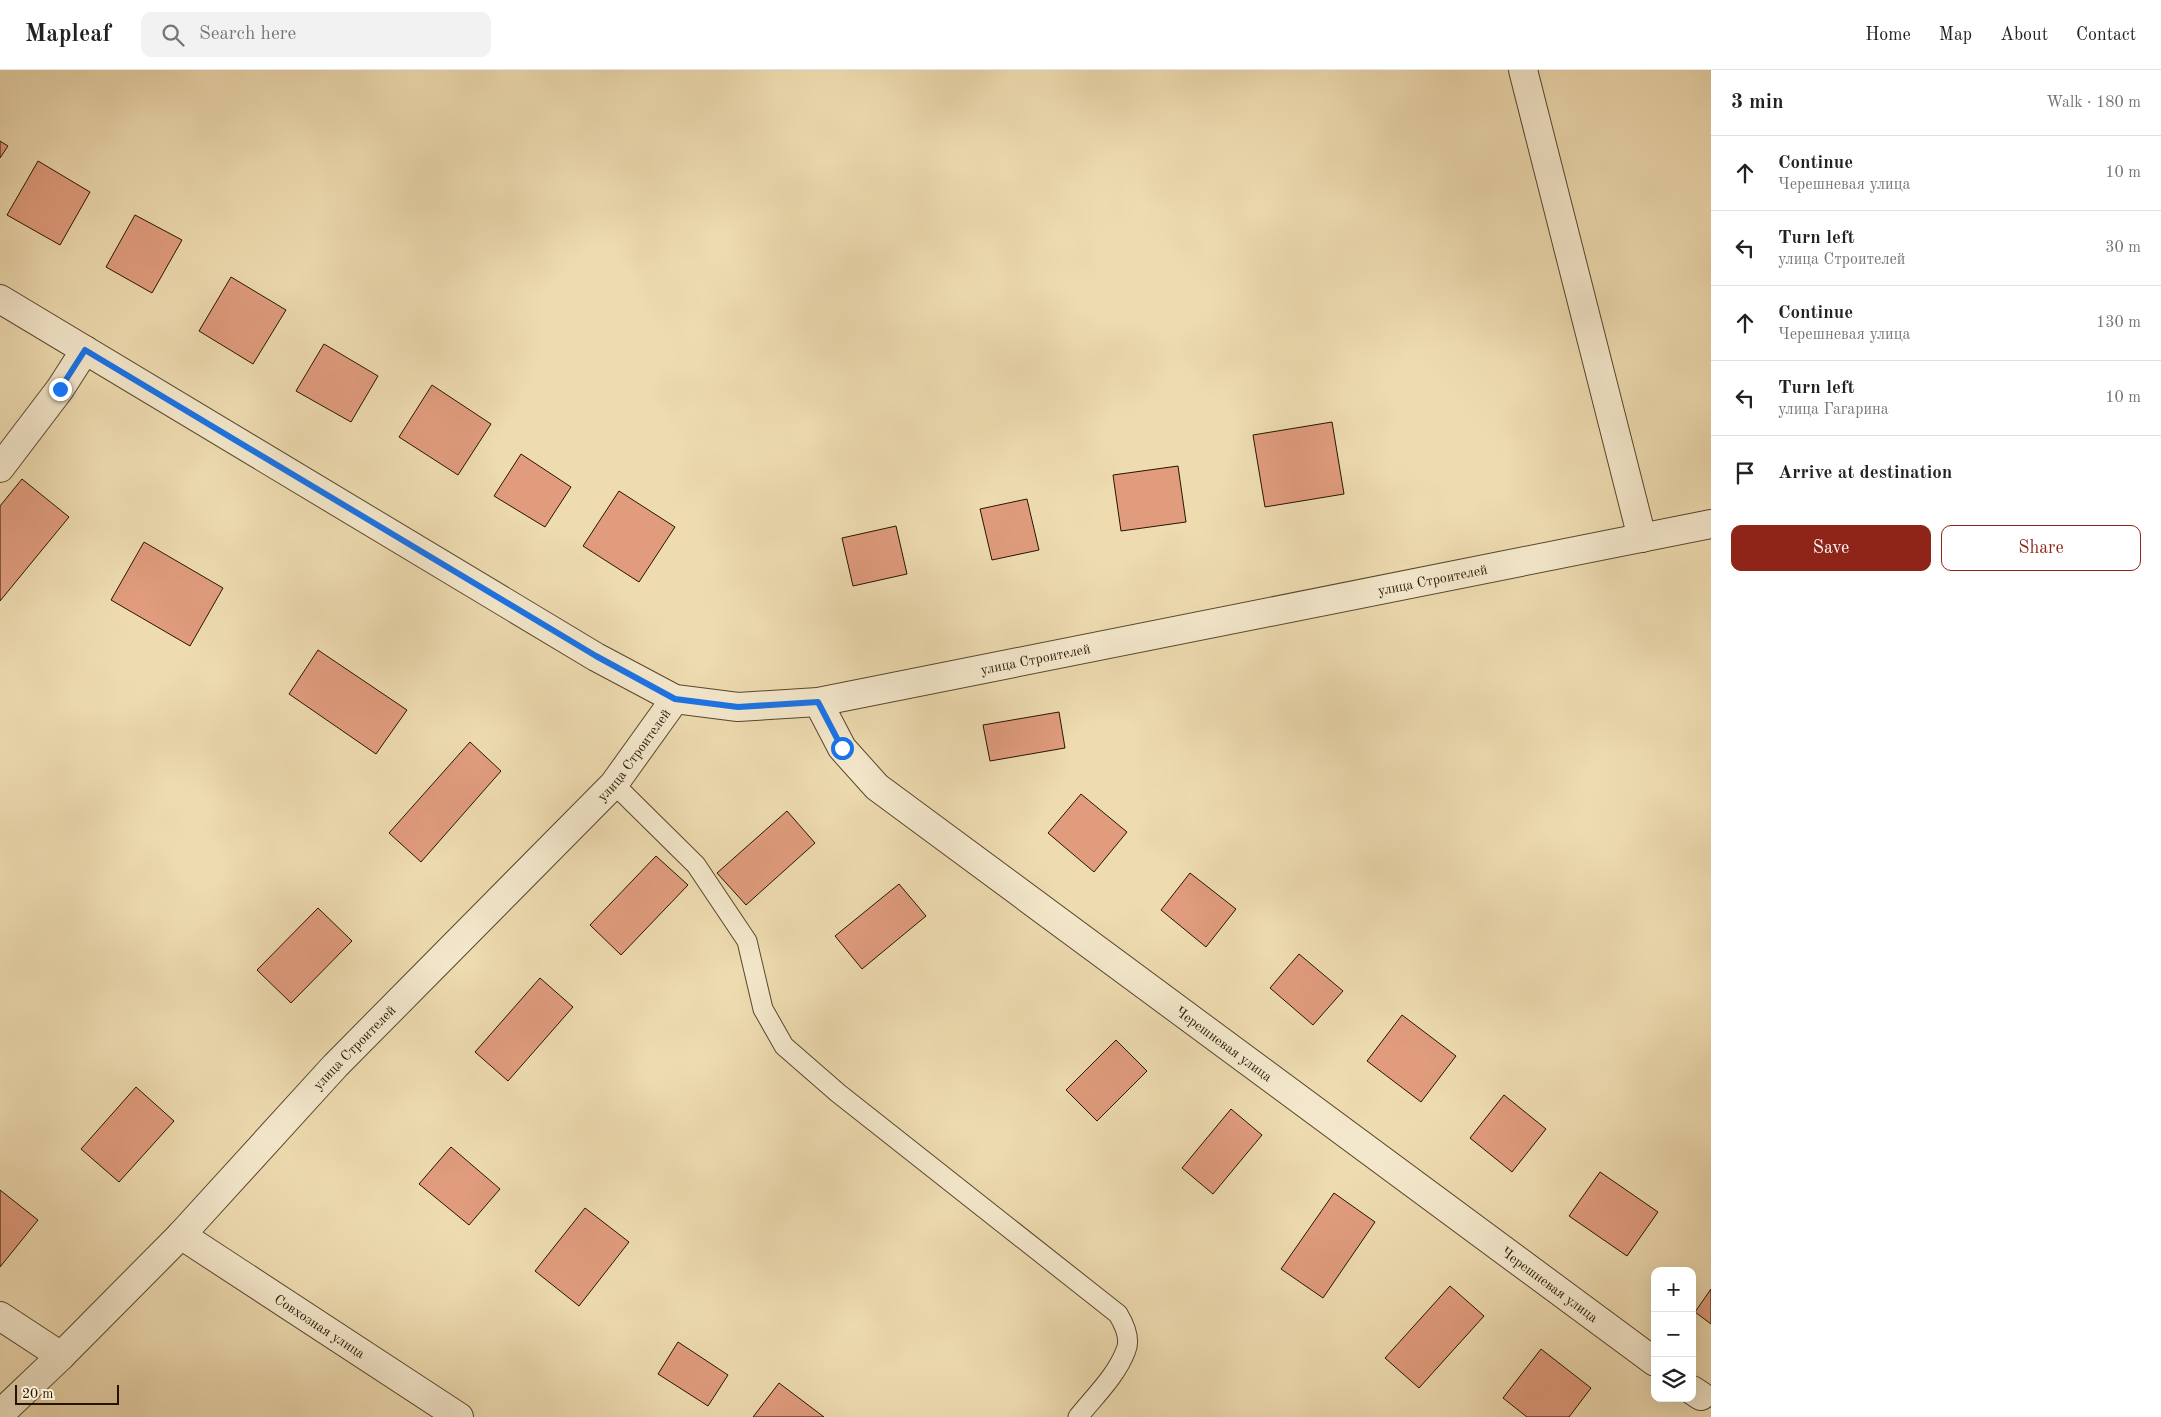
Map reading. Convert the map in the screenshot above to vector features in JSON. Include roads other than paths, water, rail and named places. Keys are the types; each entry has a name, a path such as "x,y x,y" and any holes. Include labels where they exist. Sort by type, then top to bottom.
{"street":[{"path":"1523,70 1642,538"},
{"path":"0,299 596,656 675,699"},
{"path":"0,468 60,389 85,350"},
{"name":"улица Строителей","path":"0,1414 61,1356 181,1235 335,1066 614,784 675,699 738,707 818,702 1711,524"},
{"name":"Черешневая улица","path":"818,702 842,748 876,787 1651,1359"},
{"name":"Совхозная улица","path":"181,1235 460,1417"},
{"path":"0,1316 61,1356"}],"lane":[{"path":"614,784 696,865 747,941 763,1009 784,1046 838,1093 1118,1314 1126,1329 1127,1349 1114,1372 1078,1417"}]}
